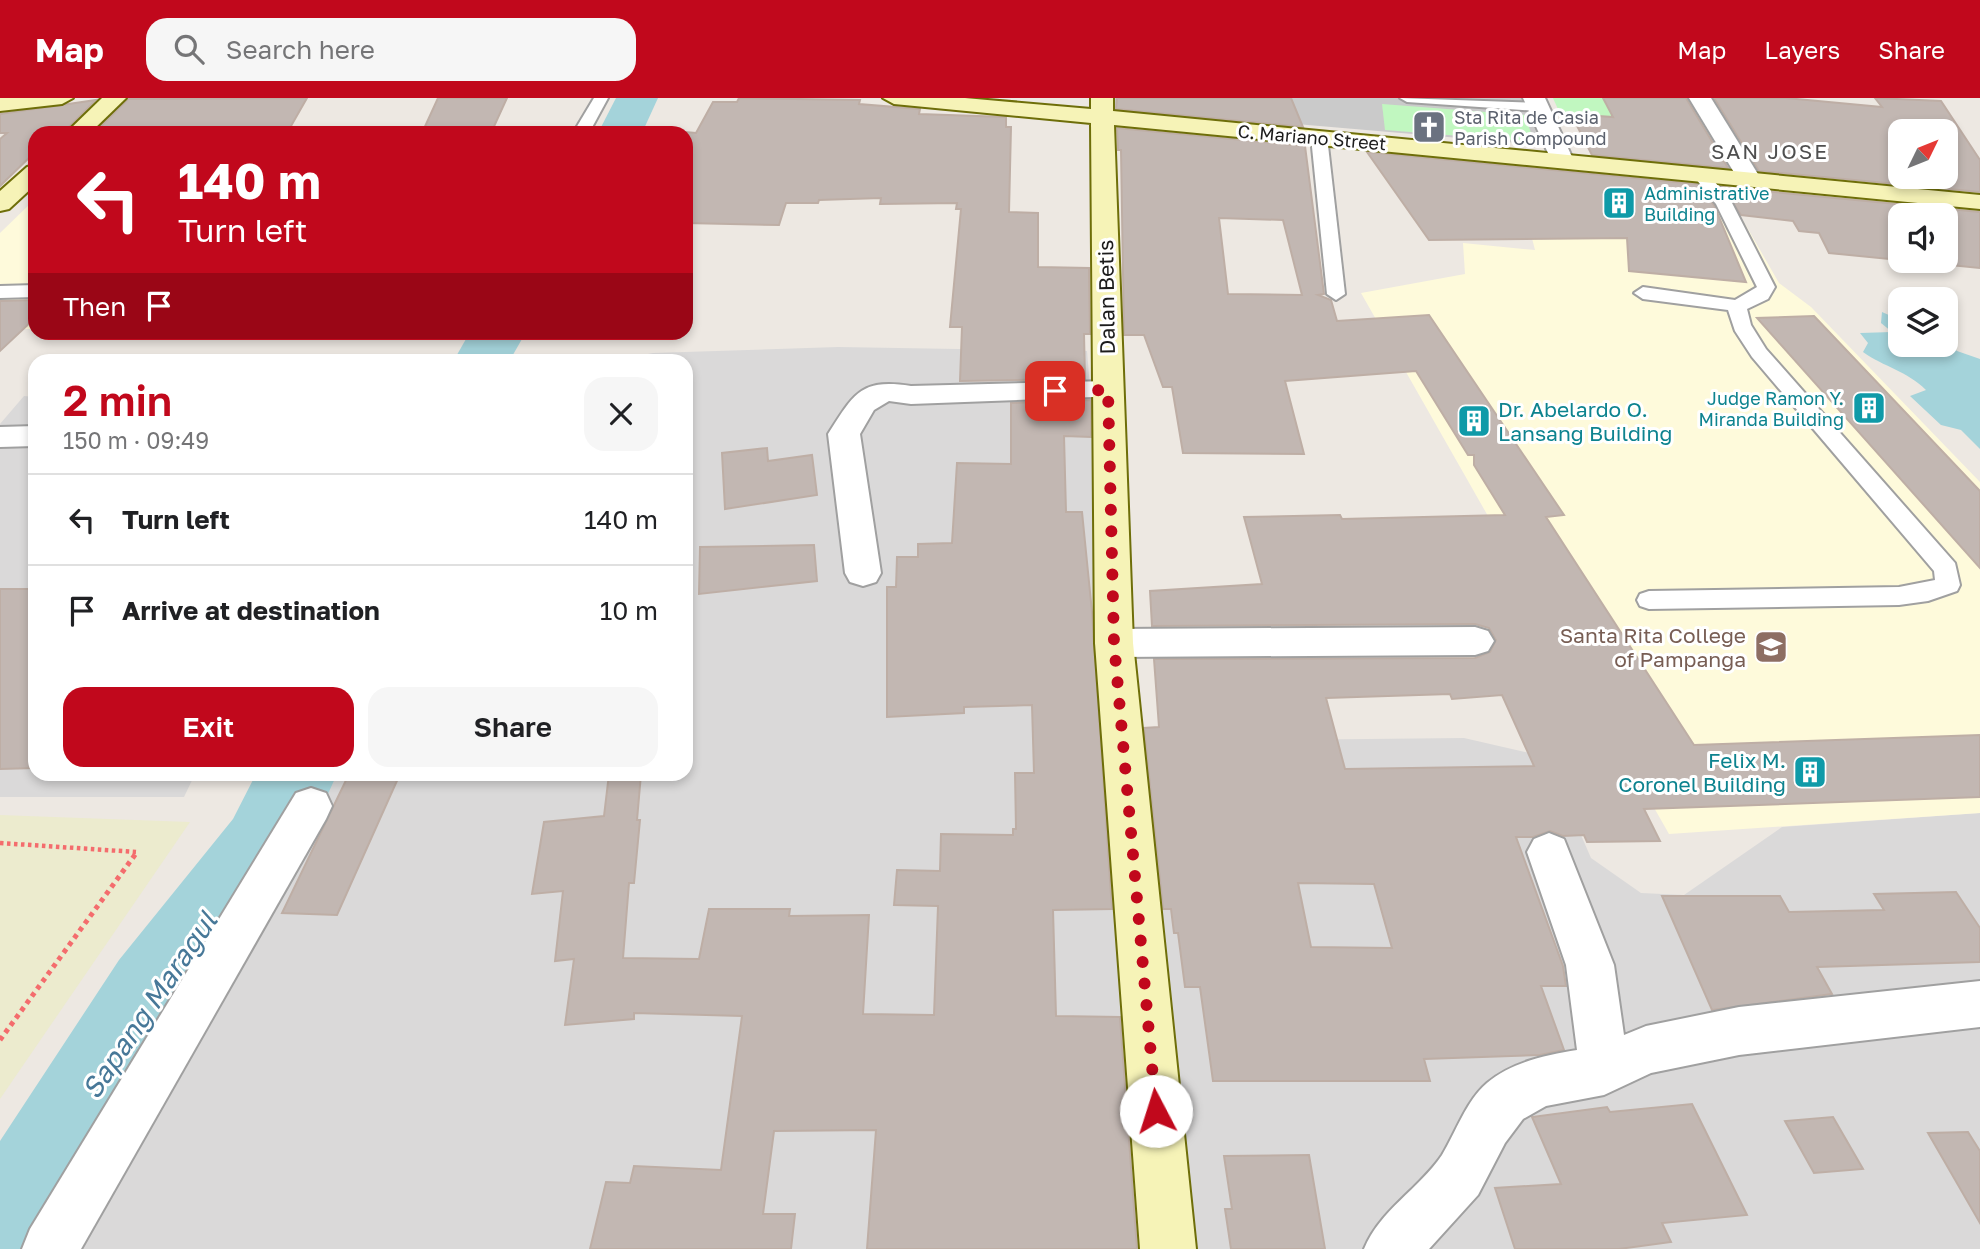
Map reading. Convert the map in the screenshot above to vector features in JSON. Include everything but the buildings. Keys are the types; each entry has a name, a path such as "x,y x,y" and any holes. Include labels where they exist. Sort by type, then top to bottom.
{"street":[{"path":"0,104 62,98"},
{"path":"85,126 116,98"},
{"name":"C. Mariano Street","path":"894,98 1102,108 1319,137 1980,202"},
{"path":"1700,98 1749,179"},
{"path":"1536,102 1561,159"},
{"name":"Dalan Betis","path":"1102,108 1114,643 1168,1249"},
{"path":"0,204 28,178"},
{"path":"863,573 844,434 863,404 884,391 911,395 1108,390"},
{"path":"0,436 28,436"},
{"path":"1114,643 1475,641"},
{"path":"50,1249 311,806"},
{"path":"1549,852 1590,965 1604,1070"},
{"path":"1392,1249 1459,1176 1487,1125 1506,1101 1538,1082 1604,1070 1646,1049 1739,1031 1980,1004"}],"lane":[{"path":"585,126 601,98"},
{"path":"1407,98 1536,102"},
{"path":"1319,137 1336,294"},
{"path":"1643,293 1737,306 1761,295 1766,287 1724,203 1700,174"},
{"path":"0,292 28,291"},
{"path":"1649,600 1899,596 1928,592 1948,585 1946,569 1759,353 1737,316 1737,306"}],"path":[{"path":"0,843 137,852 0,1040"}],"shaded area":[{"name":"Sta Rita de Casia Parish Compound","path":"1108,98 1521,98 1542,145 1108,108"},
{"name":"Santa Rita College of Pampanga","path":"1513,164 1721,182 1779,283 1811,307 1980,482 1980,813 1669,834 1361,293 1465,274 1463,243 1535,250"},
{"path":"28,206 28,329 0,329 0,233"},
{"path":"838,347 1087,351 1140,989 1156,1249 16,1249 146,1051 314,781 693,781 693,354 648,354"},
{"path":"24,396 28,396 28,781 192,781 184,797 0,797 0,424"},
{"path":"1265,729 1267,740 1464,738 1547,757 1591,858 1641,893 1684,895 1782,827 1980,813 1980,1249 1192,1249 1142,730"}],"green space":[{"path":"1553,98 1683,98 1705,134 1565,125"},
{"path":"1382,104 1525,115 1534,142 1385,130"},
{"path":"0,815 190,822 0,1099"}],"water":[{"path":"1882,312 1888,315 1888,329 1881,323"},
{"path":"1888,332 1888,357 1958,357 1958,351 1980,359 1980,449 1961,430 1941,425 1910,396 1926,390 1919,384 1863,352 1868,343 1860,333"}],"waterway":[{"name":"Sapang Maragul","path":"623,126 637,98"},
{"name":"Sapang Maragul","path":"485,354 493,340"},
{"name":"Sapang Maragul","path":"0,1237 152,991 263,845 293,781"}],"place":[{"name":"Sta Rita de Casia Parish Compound","path":"1429,127"},
{"name":"Administrative Building","path":"1619,203"},
{"name":"Judge Ramon Y. Miranda Building","path":"1869,408"},
{"name":"Dr. Abelardo O. Lansang Building","path":"1474,421"},
{"name":"Santa Rita College of Pampanga","path":"1771,647"},
{"name":"Felix M. Coronel Building","path":"1810,772"}],"district":[{"name":"SAN JOSE","path":"1770,151"}],"route":[{"path":"1055,391 1108,390 1114,643 1156,1111"}]}
